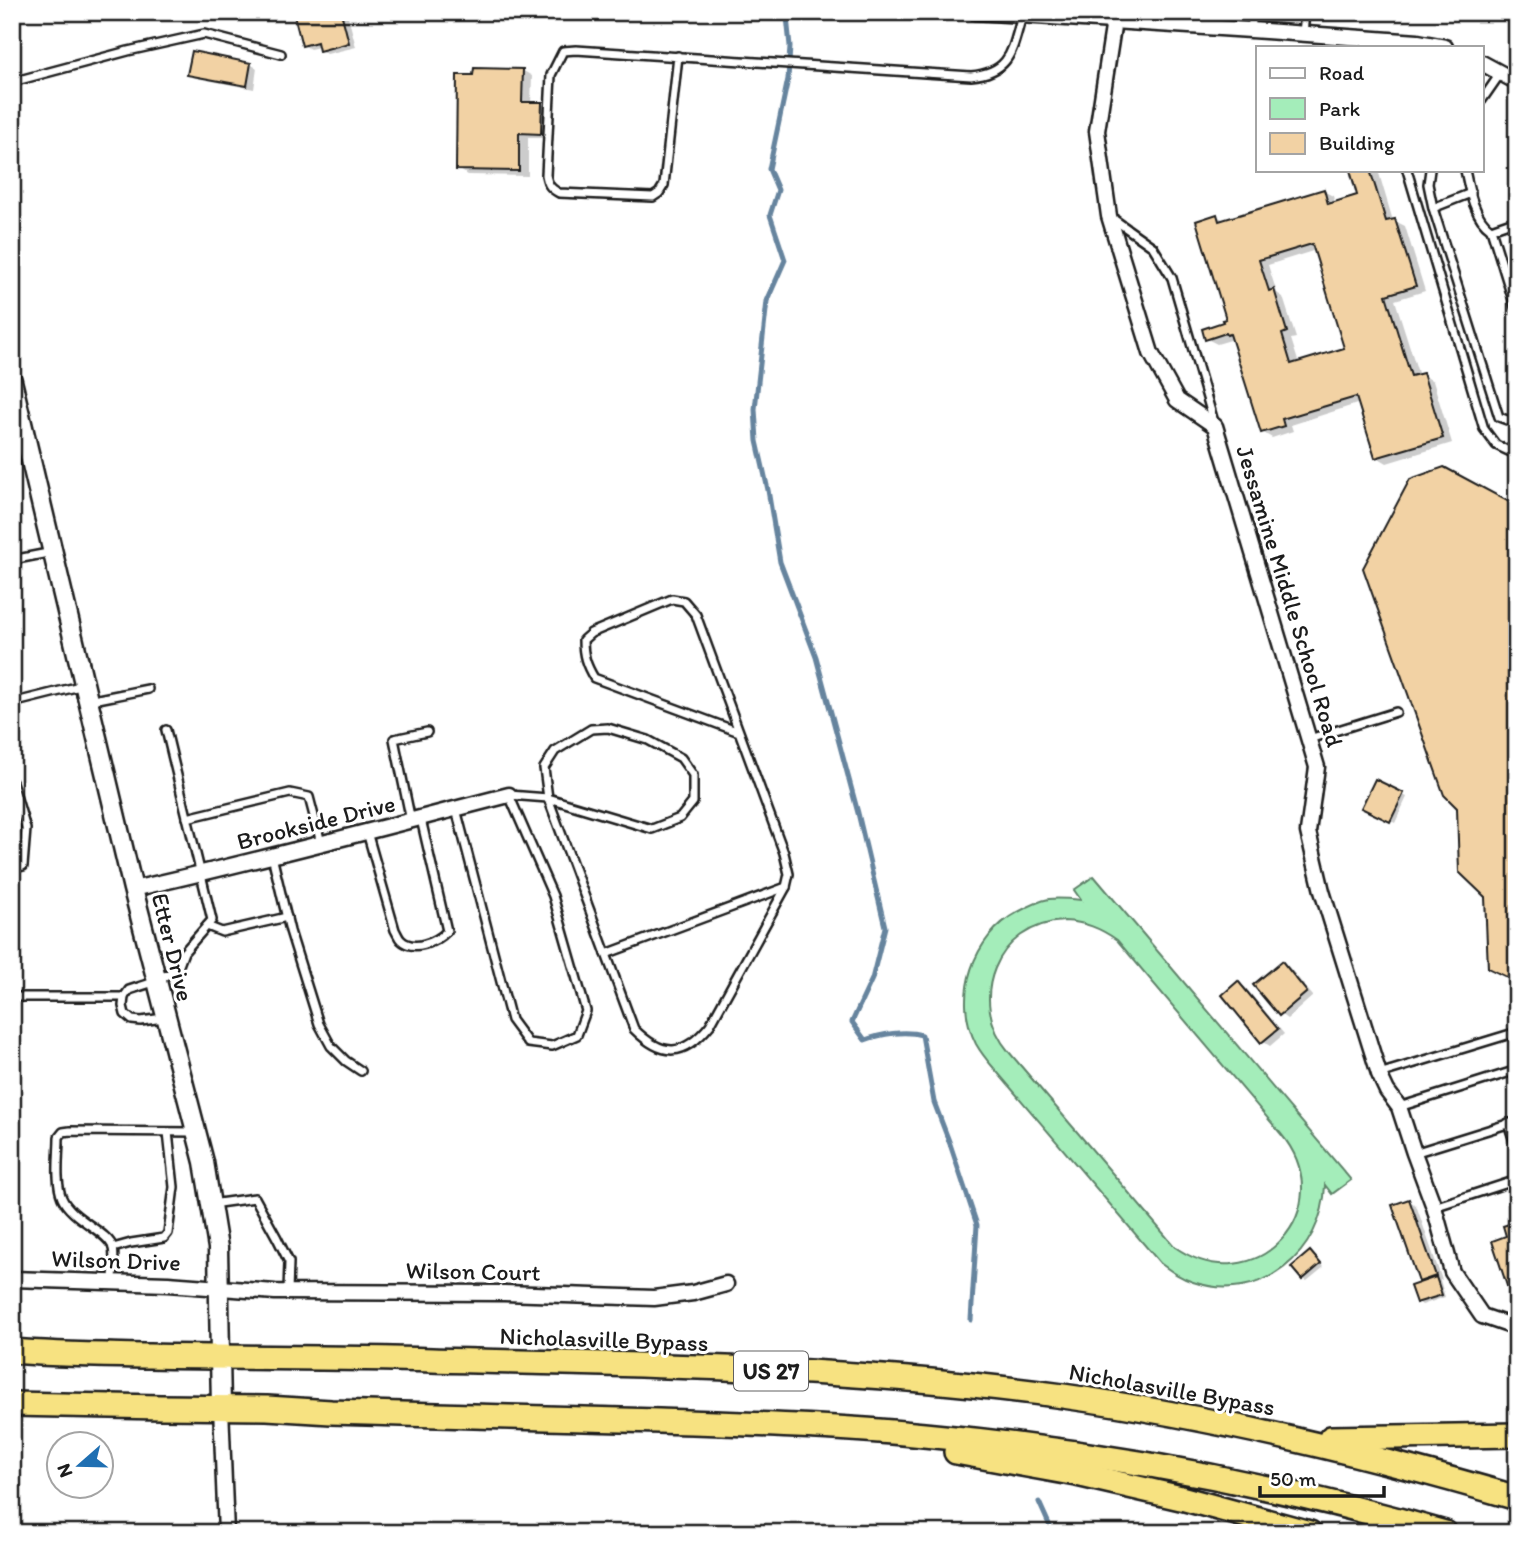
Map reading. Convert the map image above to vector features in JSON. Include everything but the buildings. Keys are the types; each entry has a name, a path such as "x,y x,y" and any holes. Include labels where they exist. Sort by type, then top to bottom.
{"highway":[{"name":"Nicholasville Bypass","path":"12,1351 674,1367 889,1378 1061,1396 1188,1416 1365,1455 1517,1499"},
{"name":"US 27","path":"12,1404 267,1408 801,1427 958,1438 1071,1452 1173,1469 1329,1502 1445,1533"},
{"path":"801,1427 892,1440 1077,1474 1181,1498 1310,1533"},
{"path":"1291,1438 1517,1435"}],"street":[{"path":"975,12 1114,21 1186,19 1303,35 1322,42 1418,42 1440,46"},
{"name":"Jessamine Middle School Road","path":"1114,21 1097,131 1110,216 1151,353 1177,400 1215,426 1317,767 1308,832 1322,891 1379,1074 1399,1107 1434,1207 1452,1272 1482,1316 1517,1328"},
{"path":"1484,64 1517,82"},
{"name":"Etter Drive","path":"12,381 15,403 133,889 204,1162 218,1248 226,1533"},
{"name":"Brookside Drive","path":"133,889 322,844 509,795"},
{"name":"Wilson Drive","path":"12,1279 219,1287"},
{"name":"Wilson Court","path":"219,1287 288,1292 505,1293 654,1298 693,1293 726,1284"}],"lane":[{"path":"1251,30 1253,12"},
{"path":"1303,35 1305,12"},
{"path":"678,56 664,186 659,194 653,197 559,193 551,188 545,175 551,75 563,51 678,56 971,76 998,68 1009,58 1017,14"},
{"path":"12,82 204,34 281,54"},
{"path":"1484,97 1500,74"},
{"path":"1409,172 1484,429 1496,445 1517,455"},
{"path":"1430,172 1428,184 1433,208 1499,417 1510,421 1517,419"},
{"path":"1466,172 1483,224 1491,229 1517,313"},
{"path":"1433,208 1471,193"},
{"path":"1110,216 1153,247 1172,278 1215,426"},
{"path":"1491,229 1517,220"},
{"path":"12,560 53,552"},
{"path":"456,809 511,1020 528,1043 552,1046 577,1035 586,1011 553,896 509,795 548,798 652,829 680,818 693,802 693,775 681,758 648,740 608,728 591,729 555,751 544,768 548,798 634,1029 648,1042 664,1049 680,1049 697,1041 710,1025 786,887 789,874 785,853 696,615 684,601 672,599 591,633 583,640 586,665 594,678 739,733"},
{"path":"12,703 87,693 148,689"},
{"path":"1309,739 1396,712"},
{"path":"166,730 212,920 184,952 178,968 157,981 134,987 124,997 122,1006 125,1014 132,1020 166,1018"},
{"path":"367,832 395,930 401,940 410,945 425,944 440,938 447,932 394,739 428,732"},
{"path":"12,782 26,829 23,866 12,868"},
{"path":"187,818 290,793 309,797 322,844"},
{"path":"272,856 319,1024 331,1046 361,1071"},
{"path":"606,954 786,887"},
{"path":"207,926 222,932 287,917"},
{"path":"12,997 124,997"},
{"path":"1379,1074 1517,1032"},
{"path":"1399,1107 1517,1070"},
{"path":"1414,1153 1513,1122 1517,1150"},
{"path":"113,1282 113,1248 107,1238 71,1211 62,1199 59,1187 59,1137 63,1132 70,1131 196,1132"},
{"path":"113,1248 164,1238 168,1233 174,1187 168,1132"},
{"path":"1434,1207 1517,1180"},
{"path":"211,1204 255,1198 289,1262 288,1292"}],"green space":[{"path":"1094,876 1351,1180 1332,1194 1325,1185 1322,1210 1313,1232 1300,1252 1284,1268 1264,1279 1242,1286 1218,1287 1188,1280 1160,1263 976,1044 969,1026 967,988 971,969 989,936 1018,912 1041,901 1081,900 1074,890","holes":["1064,921 1092,926 1117,940 1281,1134 1298,1162 1302,1191 1296,1217 1282,1240 1260,1256 1234,1264 1205,1262 1175,1247 1009,1052 996,1032 990,1010 990,989 995,968 1005,950 1040,925"]}],"waterway":[{"path":"782,12 787,17 790,46 788,79 769,169 778,190 770,215 785,260 767,301 755,409 757,441 780,562 816,657 885,927 872,979 852,1022 865,1040 893,1033 922,1035 934,1102 977,1225 971,1320"},
{"path":"1039,1502 1053,1533"}]}
